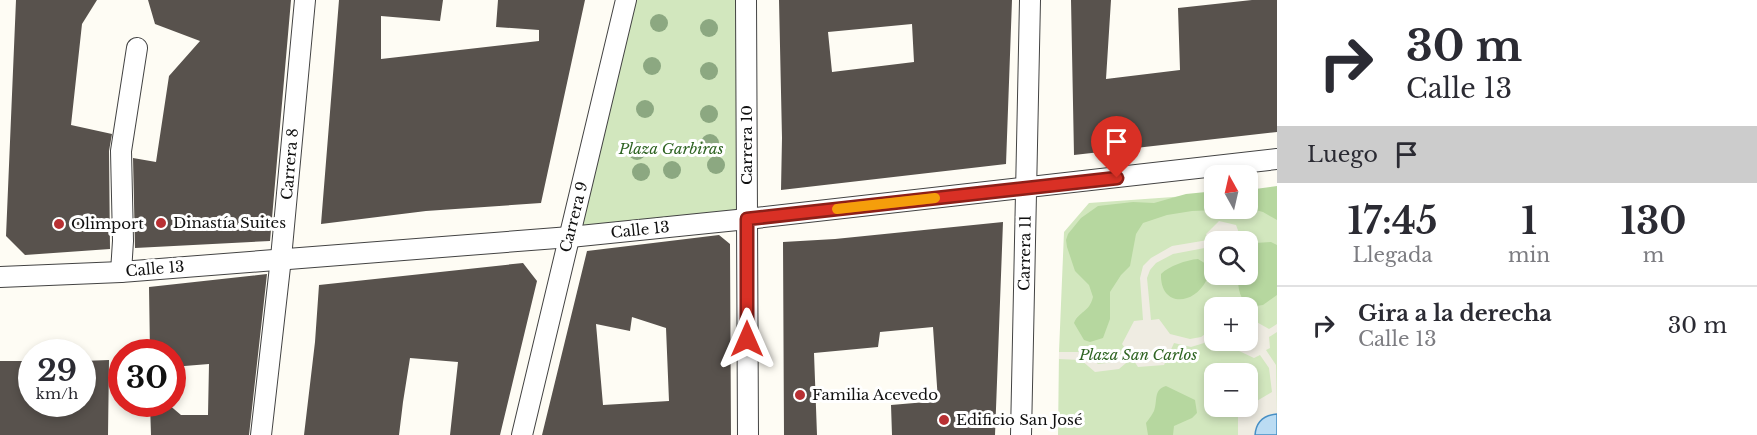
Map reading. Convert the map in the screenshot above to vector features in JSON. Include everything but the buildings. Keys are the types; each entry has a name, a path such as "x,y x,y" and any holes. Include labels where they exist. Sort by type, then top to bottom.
{"street":[{"name":"Carrera 8","path":"261,435 281,258 305,0"},
{"name":"Carrera 9","path":"522,435 626,0"},
{"name":"Carrera 10","path":"746,0 748,435"},
{"name":"Carrera 11","path":"1021,435 1030,0"},
{"path":"121,272 123,241 121,151 137,48"},
{"name":"Calle 13","path":"0,277 121,272 570,237 1277,159"}],"green space":[{"name":"Plaza Garbiras","path":"626,0 746,0 747,219 570,237"},
{"path":"1277,186 1277,220 1258,211 1258,189"},
{"name":"Plaza San Carlos","path":"1277,190 1277,435 1058,435 1064,232 1089,203 1204,195 1204,219 1258,219 1258,191"},
{"path":"1204,192 1204,211 1167,215 1143,223 1136,234 1130,266 1110,292 1110,319 1103,338 1090,342 1084,340 1074,323 1089,306 1093,297 1089,285 1075,271 1067,247 1068,234 1081,218 1098,206 1133,202 1154,203 1186,194"},
{"path":"1271,242 1277,245 1277,295 1258,306 1258,297 1242,297 1238,285 1258,285 1258,243"},
{"path":"1198,259 1204,263 1204,284 1193,295 1186,298 1171,297 1162,285 1161,274 1168,268"},
{"path":"1166,386 1195,400 1197,413 1192,418 1174,426 1173,435 1148,435 1146,423 1154,411 1159,390"}],"shaded area":[{"path":"1219,221 1236,225 1238,231 1209,231"},
{"path":"1204,241 1204,248 1173,254 1156,263 1150,270 1147,278 1151,320 1159,319 1170,334 1190,339 1204,335 1204,343 1191,347 1174,343 1164,365 1138,367 1132,358 1119,369 1095,372 1081,360 1059,359 1059,352 1084,352 1098,364 1116,362 1128,352 1122,344 1134,321 1143,320 1140,278 1143,266 1151,258 1172,246"},
{"path":"1258,323 1269,329 1277,324 1277,332 1269,337 1270,348 1266,350 1276,365 1277,414 1262,419 1255,435 1238,435 1238,417 1258,417 1258,400 1272,392 1269,368 1260,355 1254,358 1239,351 1258,351"}],"water":[{"path":"1277,414 1277,435 1255,435 1261,420"}],"slow traffic":[{"path":"837,209 935,198"}],"place":[{"name":"Dinastía Suites","path":"161,223"},
{"name":"Olimport","path":"59,224"},
{"name":"Familia Acevedo","path":"800,395"},
{"name":"Edificio San José","path":"944,420"}],"route":[{"path":"747,339 747,219 1117,178"}]}
